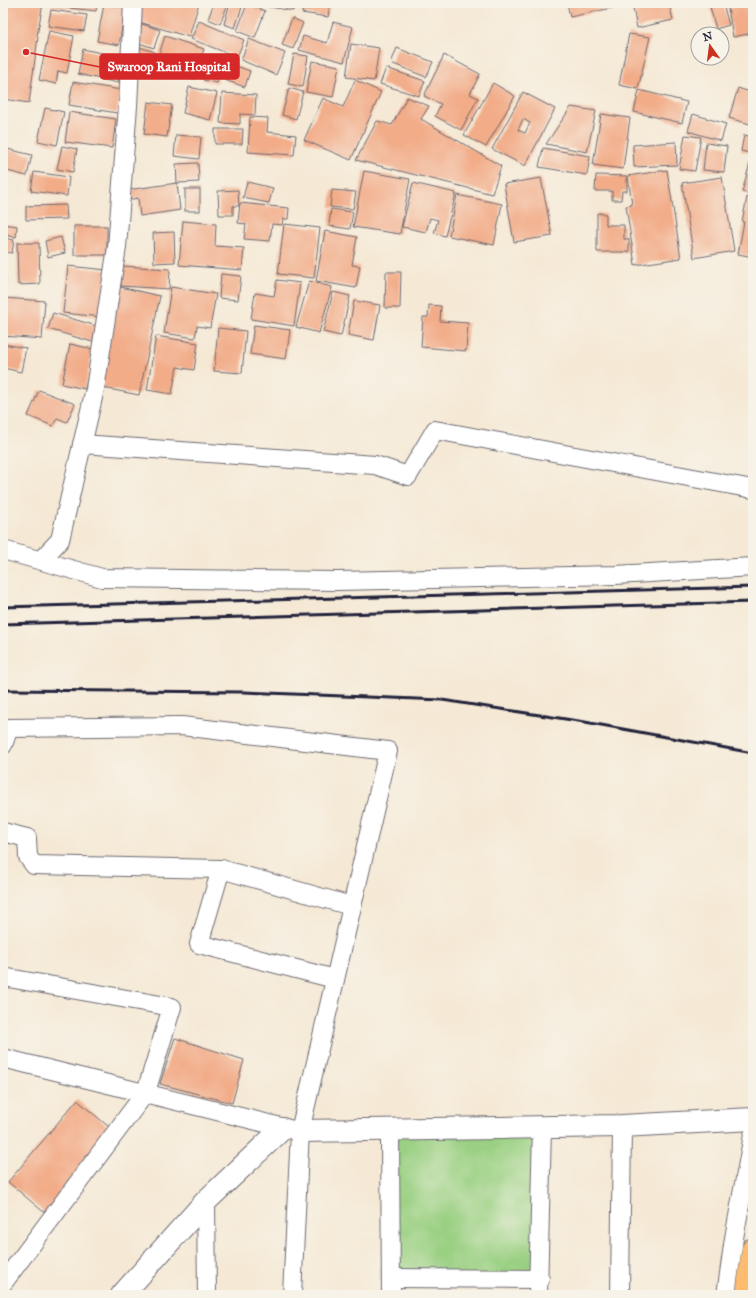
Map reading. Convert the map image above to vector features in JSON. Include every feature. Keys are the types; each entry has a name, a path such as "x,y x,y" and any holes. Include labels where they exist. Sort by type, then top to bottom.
{"main road":[{"path":"747,1295 753,1249"}],"street":[{"path":"41,560 60,540 95,389 117,247 128,106 133,3"},
{"path":"82,444 375,465 408,476 435,430 753,489"},
{"path":"3,550 102,578 337,581 615,575 753,567"},
{"path":"3,745 9,728 182,726 388,752 335,979 291,1130 292,1295"},
{"path":"3,832 27,838 28,857 34,865 221,869 352,906"},
{"path":"221,869 199,944 335,979"},
{"path":"3,977 172,1007 146,1092 3,1283"},
{"path":"3,1058 146,1092 291,1130 390,1131 542,1126 622,1126 753,1119"},
{"path":"390,1131 391,1287 539,1287 542,1126"},
{"path":"620,1295 622,1126"},
{"path":"122,1295 206,1201 291,1130"},
{"path":"726,1295 734,1238 753,1135"},
{"path":"206,1201 207,1295"}],"green space":[{"path":"542,1126 540,1279 391,1278 390,1131"}],"building":[{"path":"3,3 43,3 37,36 29,103 3,99"},
{"path":"51,3 97,3 96,11 51,6"},
{"path":"142,3 199,3 189,37 136,21"},
{"path":"214,3 228,4 220,24 208,19"},
{"path":"230,3 243,4 235,28 224,24"},
{"path":"265,3 294,3 293,11 264,6"},
{"path":"304,3 330,3 328,17 302,13"},
{"path":"567,3 631,3 631,4 570,17"},
{"path":"632,3 669,3 673,20 637,28"},
{"path":"104,4 125,8 119,45 97,41"},
{"path":"247,4 265,11 255,38 237,31"},
{"path":"723,4 729,25 715,26 710,7"},
{"path":"753,4 753,33 733,37 728,8"},
{"path":"51,10 87,15 84,31 48,26"},
{"path":"292,18 303,23 293,49 282,45"},
{"path":"199,21 244,40 237,57 191,39"},
{"path":"333,22 353,27 344,62 299,50 303,36 327,43"},
{"path":"142,24 160,30 154,48 136,42"},
{"path":"49,31 74,36 67,73 58,71 56,84 39,80"},
{"path":"629,34 650,37 638,89 619,85"},
{"path":"165,36 204,49 194,79 155,67"},
{"path":"249,39 285,53 276,75 241,60"},
{"path":"351,44 379,48 374,81 346,77"},
{"path":"136,46 155,52 151,68 132,62"},
{"path":"397,48 433,62 426,77 391,63"},
{"path":"83,49 124,58 118,83 78,74"},
{"path":"294,54 308,56 303,87 288,84"},
{"path":"209,55 223,58 217,83 203,80"},
{"path":"444,55 480,74 470,94 478,98 461,130 435,116 441,104 424,96"},
{"path":"312,61 339,66 333,97 306,92"},
{"path":"228,63 250,71 245,87 222,79"},
{"path":"386,68 425,81 419,96 380,84"},
{"path":"355,80 381,92 351,160 304,140 323,98 343,107"},
{"path":"73,82 121,90 117,113 69,105"},
{"path":"493,83 515,96 486,147 464,135"},
{"path":"189,87 217,93 210,120 183,113"},
{"path":"289,88 303,92 296,119 282,115"},
{"path":"738,88 753,93 753,125 729,118"},
{"path":"639,90 687,102 682,123 634,112"},
{"path":"523,92 555,109 525,166 492,149","holes":["523,119 530,123 525,133 518,130"]},
{"path":"222,93 256,95 255,115 240,114 240,124 220,123"},
{"path":"407,97 429,106 421,119 501,166 492,194 356,160 377,121 392,125"},
{"path":"148,102 172,105 167,137 144,134"},
{"path":"571,107 596,111 587,152 546,144"},
{"path":"45,108 64,112 57,145 38,141"},
{"path":"69,112 116,119 112,148 65,142"},
{"path":"601,114 630,118 623,169 593,165"},
{"path":"693,114 726,124 721,141 688,131"},
{"path":"250,117 268,118 267,132 296,135 294,155 248,152"},
{"path":"215,129 243,129 242,144 215,144"},
{"path":"176,135 201,137 199,159 174,156"},
{"path":"685,135 701,137 695,171 679,169"},
{"path":"744,135 753,137 750,153 741,151"},
{"path":"676,142 677,165 634,167 633,145"},
{"path":"706,143 727,146 724,172 703,170"},
{"path":"62,146 77,149 73,172 57,169"},
{"path":"3,148 32,155 27,176 3,170"},
{"path":"543,148 590,156 587,175 539,167"},
{"path":"753,152 753,195 742,192"},
{"path":"198,163 199,182 177,183 176,164"},
{"path":"667,170 681,258 635,265 626,206 632,205 628,176"},
{"path":"364,171 410,179 400,234 353,227"},
{"path":"34,172 69,177 67,196 31,191"},
{"path":"596,175 627,176 627,191 622,191 621,200 612,200 612,191 595,191"},
{"path":"722,177 734,251 694,258 682,183"},
{"path":"541,178 552,236 514,242 504,184"},
{"path":"247,182 273,188 269,203 243,198"},
{"path":"177,183 180,210 140,216 138,198 128,200 127,190"},
{"path":"413,183 456,193 445,236 434,233 438,220 430,218 426,232 402,227"},
{"path":"185,189 200,189 200,211 185,211"},
{"path":"238,190 239,206 233,206 233,215 219,215 218,191"},
{"path":"332,190 356,192 353,209 330,207"},
{"path":"457,195 502,204 494,245 449,236"},
{"path":"747,197 753,198 753,257 738,254"},
{"path":"240,203 289,208 288,219 283,219 282,225 272,224 270,241 244,239 246,224 238,223"},
{"path":"66,205 67,219 26,220 26,206"},
{"path":"331,209 353,212 350,229 329,226"},
{"path":"597,213 606,214 606,225 624,225 624,239 629,239 629,252 597,252"},
{"path":"183,221 216,224 215,246 244,248 242,270 179,265"},
{"path":"3,224 17,226 16,237 3,235"},
{"path":"284,224 320,228 314,278 278,274"},
{"path":"74,226 107,226 107,255 74,255"},
{"path":"325,231 357,237 352,265 360,266 356,288 316,281"},
{"path":"174,232 175,262 154,263 153,233"},
{"path":"61,237 65,253 48,257 45,241"},
{"path":"3,238 14,240 12,253 3,252"},
{"path":"17,243 39,243 40,284 18,285"},
{"path":"68,266 107,270 102,317 63,313"},
{"path":"122,266 170,269 169,289 121,286"},
{"path":"386,272 401,272 400,308 385,308"},
{"path":"221,274 241,276 238,300 219,298"},
{"path":"3,280 6,280 4,298 45,301 42,339 3,336"},
{"path":"277,280 300,283 294,326 251,319 255,293 274,296"},
{"path":"309,281 332,287 319,333 296,327"},
{"path":"120,287 160,296 139,395 98,387"},
{"path":"171,287 216,294 210,328 197,326 195,338 164,333"},
{"path":"333,292 350,296 341,336 323,332"},
{"path":"354,301 380,305 374,340 348,335"},
{"path":"429,305 441,306 440,321 468,323 466,351 421,347 423,317 428,317"},
{"path":"53,313 100,327 96,343 48,329"},
{"path":"254,325 290,330 286,359 250,354"},
{"path":"218,328 246,331 242,373 214,371"},
{"path":"156,336 198,343 194,370 177,367 172,394 147,390"},
{"path":"3,344 26,348 21,372 3,368"},
{"path":"70,344 93,349 85,389 62,384"},
{"path":"39,390 75,404 67,422 57,418 53,426 28,416"},
{"path":"175,1038 244,1060 232,1103 160,1084"},
{"path":"77,1100 115,1132 46,1214 8,1182"}],"railway":[{"path":"3,607 753,587"},
{"path":"3,624 753,602"},
{"path":"3,690 244,692 442,700 585,722 753,753"}],"place":[{"name":"Swaroop Rani Hospital","path":"26,52"}]}
